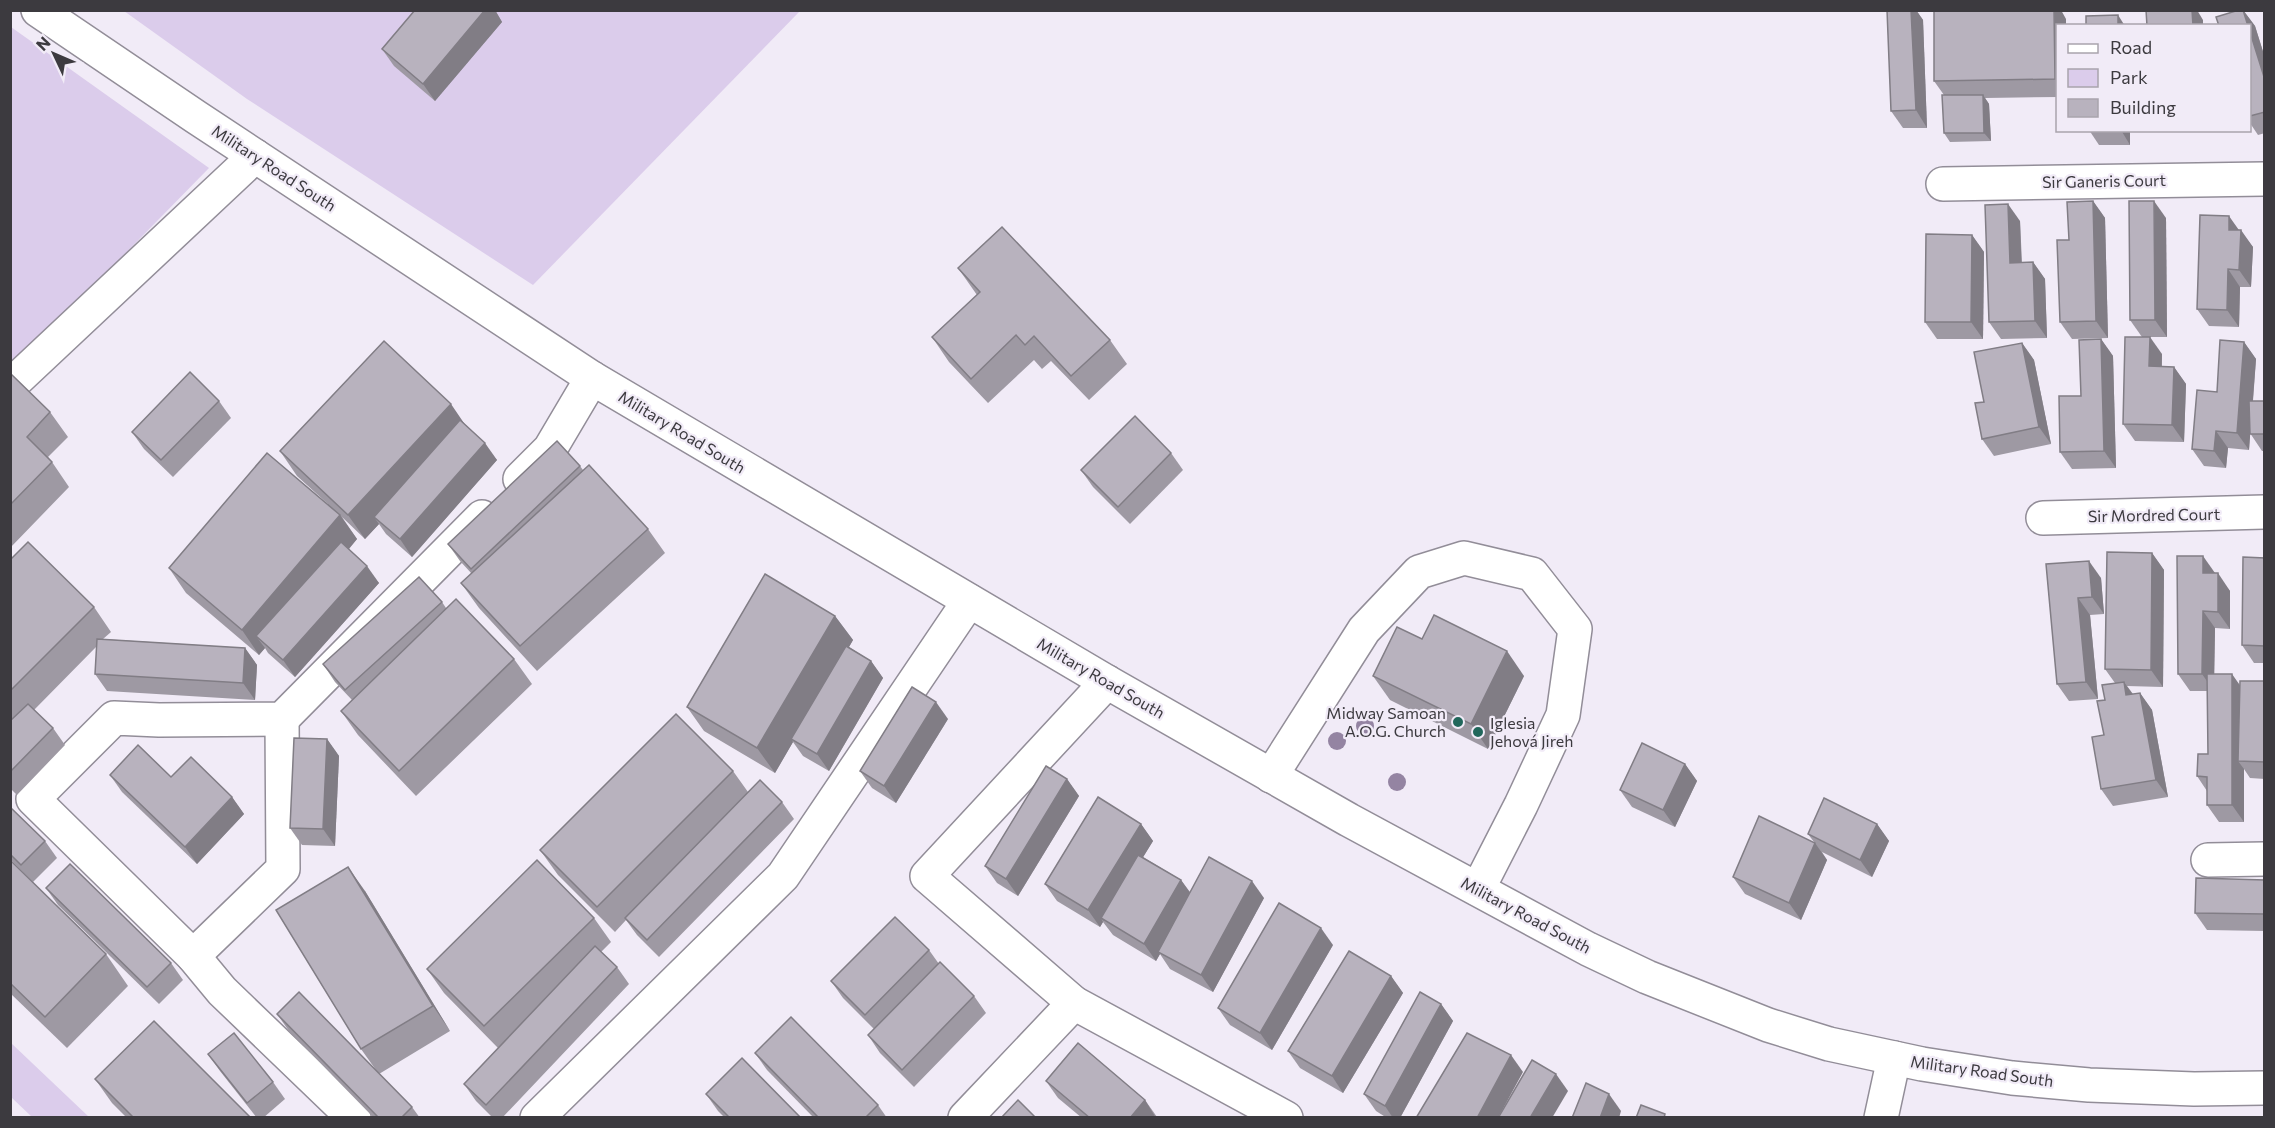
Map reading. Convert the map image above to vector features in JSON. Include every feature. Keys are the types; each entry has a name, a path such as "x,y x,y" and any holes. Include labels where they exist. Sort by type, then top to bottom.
{"main road":[{"name":"Military Road South","path":"38,10 592,378 1107,682 1271,776 1588,949 1647,977 1768,1025 1829,1044 1894,1058 2012,1078 2089,1085 2194,1089 2265,1088"},
{"path":"10,386 255,156"},
{"name":"Sir Ganeris Court","path":"1942,184 2265,179"},
{"path":"194,956 283,869 282,720 550,449 592,378"},
{"name":"Sir Mordred Court","path":"2043,518 2265,512"},
{"path":"1271,776 1364,630 1419,572 1464,558 1532,574 1575,629 1563,715 1478,890"},
{"path":"537,1118 783,876 969,601"},
{"path":"1107,682 927,876 1074,1003 1286,1118"},
{"path":"282,720 114,718 33,799 194,956 222,991 354,1118"},
{"path":"2208,860 2265,859"},
{"path":"965,1118 1074,1003"},
{"path":"1881,1118 1894,1058"}],"green space":[{"path":"124,11 800,11 533,285 247,99"},
{"path":"11,27 209,168 11,370"},
{"path":"10,1043 89,1117 32,1117 11,1097"}],"building":[{"path":"415,10 485,10 423,84 382,49"},
{"path":"1887,10 1911,10 1916,110 1891,111"},
{"path":"1934,10 2054,10 2055,79 1934,81"},
{"path":"2146,10 2192,10 2193,24 2147,24"},
{"path":"2243,10 2247,24 2218,24 2216,17"},
{"path":"2118,15 2118,24 2086,24 2086,16"},
{"path":"2251,35 2265,80 2265,112 2251,116"},
{"path":"1942,95 1983,95 1984,133 1944,133"},
{"path":"2093,201 2096,321 2060,322 2057,240 2069,240 2067,202"},
{"path":"2129,201 2154,201 2155,320 2130,320"},
{"path":"2008,204 2010,263 2033,262 2035,321 1989,322 1985,205"},
{"path":"2200,215 2229,216 2229,230 2241,230 2239,270 2228,269 2227,310 2197,309"},
{"path":"1002,227 1110,340 1071,376 1034,336 1025,345 1016,335 971,379 932,337 980,292 958,268"},
{"path":"1926,234 1972,235 1971,322 1925,322"},
{"path":"2125,337 2150,337 2149,366 2174,367 2172,425 2123,424"},
{"path":"2101,339 2104,451 2060,452 2059,396 2081,396 2079,340"},
{"path":"2220,340 2244,342 2237,433 2216,431 2214,451 2192,449 2197,390 2217,392"},
{"path":"384,341 451,404 348,515 280,451"},
{"path":"2022,343 2039,427 1982,439 1975,403 1984,402 1974,352"},
{"path":"190,372 219,401 161,460 132,432"},
{"path":"10,373 50,412 27,437 52,462 10,505"},
{"path":"2249,401 2265,401 2265,434 2250,434"},
{"path":"1135,416 1171,453 1118,507 1081,470"},
{"path":"460,420 485,443 400,539 374,517"},
{"path":"557,441 580,466 471,569 448,544"},
{"path":"267,453 340,515 242,630 169,568"},
{"path":"589,465 648,529 520,646 461,583"},
{"path":"28,542 94,607 10,691 10,560"},
{"path":"341,542 367,566 283,660 256,636"},
{"path":"2107,552 2152,553 2151,670 2105,669"},
{"path":"2177,556 2203,556 2203,573 2218,573 2218,612 2203,611 2202,674 2178,674"},
{"path":"2243,557 2265,558 2265,646 2242,645"},
{"path":"2089,561 2092,597 2078,598 2086,682 2057,684 2046,564"},
{"path":"765,574 835,616 757,748 687,707"},
{"path":"419,577 442,602 345,690 323,664"},
{"path":"456,599 514,659 399,771 341,711"},
{"path":"1434,615 1507,651 1471,724 1373,676 1397,627 1422,639"},
{"path":"97,639 245,648 243,683 95,674"},
{"path":"846,646 871,661 817,754 791,739"},
{"path":"2207,674 2232,674 2232,805 2207,805 2207,777 2197,776 2198,754 2208,754"},
{"path":"2240,681 2265,681 2265,762 2238,761"},
{"path":"2124,682 2126,695 2140,693 2156,780 2101,789 2092,737 2104,735 2097,701 2105,700 2102,685"},
{"path":"912,687 936,702 884,786 860,771"},
{"path":"28,704 53,728 10,772 10,721"},
{"path":"676,714 733,771 597,907 540,850"},
{"path":"294,738 327,739 323,829 290,828"},
{"path":"1642,743 1685,764 1663,810 1620,790"},
{"path":"138,745 171,777 191,757 232,797 185,847 110,775"},
{"path":"1046,766 1067,779 1006,879 985,866"},
{"path":"760,780 782,802 647,940 625,918"},
{"path":"1098,797 1141,824 1088,910 1045,884"},
{"path":"1824,798 1877,824 1860,860 1808,834"},
{"path":"10,807 45,841 21,865 10,854"},
{"path":"1759,816 1815,843 1789,903 1733,877"},
{"path":"1138,855 1181,880 1144,944 1101,918"},
{"path":"1209,857 1252,881 1201,975 1158,952"},
{"path":"10,860 106,954 45,1017 10,983"},
{"path":"537,860 594,918 484,1026 427,969"},
{"path":"70,864 171,963 147,987 46,888"},
{"path":"348,867 433,1006 361,1049 276,910"},
{"path":"2196,878 2265,880 2265,914 2195,913"},
{"path":"1279,903 1321,928 1260,1033 1218,1008"},
{"path":"895,917 929,950 865,1015 831,981"},
{"path":"595,946 617,967 486,1105 464,1084"},
{"path":"1349,951 1391,976 1332,1076 1288,1051"},
{"path":"940,962 974,996 902,1070 868,1035"},
{"path":"299,992 412,1107 401,1118 379,1118 277,1014"},
{"path":"1420,992 1441,1004 1385,1106 1364,1094"},
{"path":"791,1017 878,1105 865,1118 819,1118 755,1053"},
{"path":"154,1021 251,1118 134,1118 95,1079"},
{"path":"234,1033 273,1082 247,1103 208,1054"},
{"path":"1467,1033 1511,1055 1477,1118 1416,1118"},
{"path":"1078,1043 1145,1100 1130,1118 1090,1118 1046,1081"},
{"path":"742,1058 801,1118 730,1118 706,1094"},
{"path":"1532,1060 1556,1074 1530,1118 1498,1118"},
{"path":"1586,1083 1609,1094 1600,1118 1572,1118"},
{"path":"1018,1100 1036,1118 1001,1118"},
{"path":"1641,1105 1665,1114 1664,1118 1636,1118"}],"place":[{"name":"Midway Samoan A.O.G. Church","path":"1458,722"},
{"name":"Iglesia Jehová Jireh","path":"1478,732"}]}
